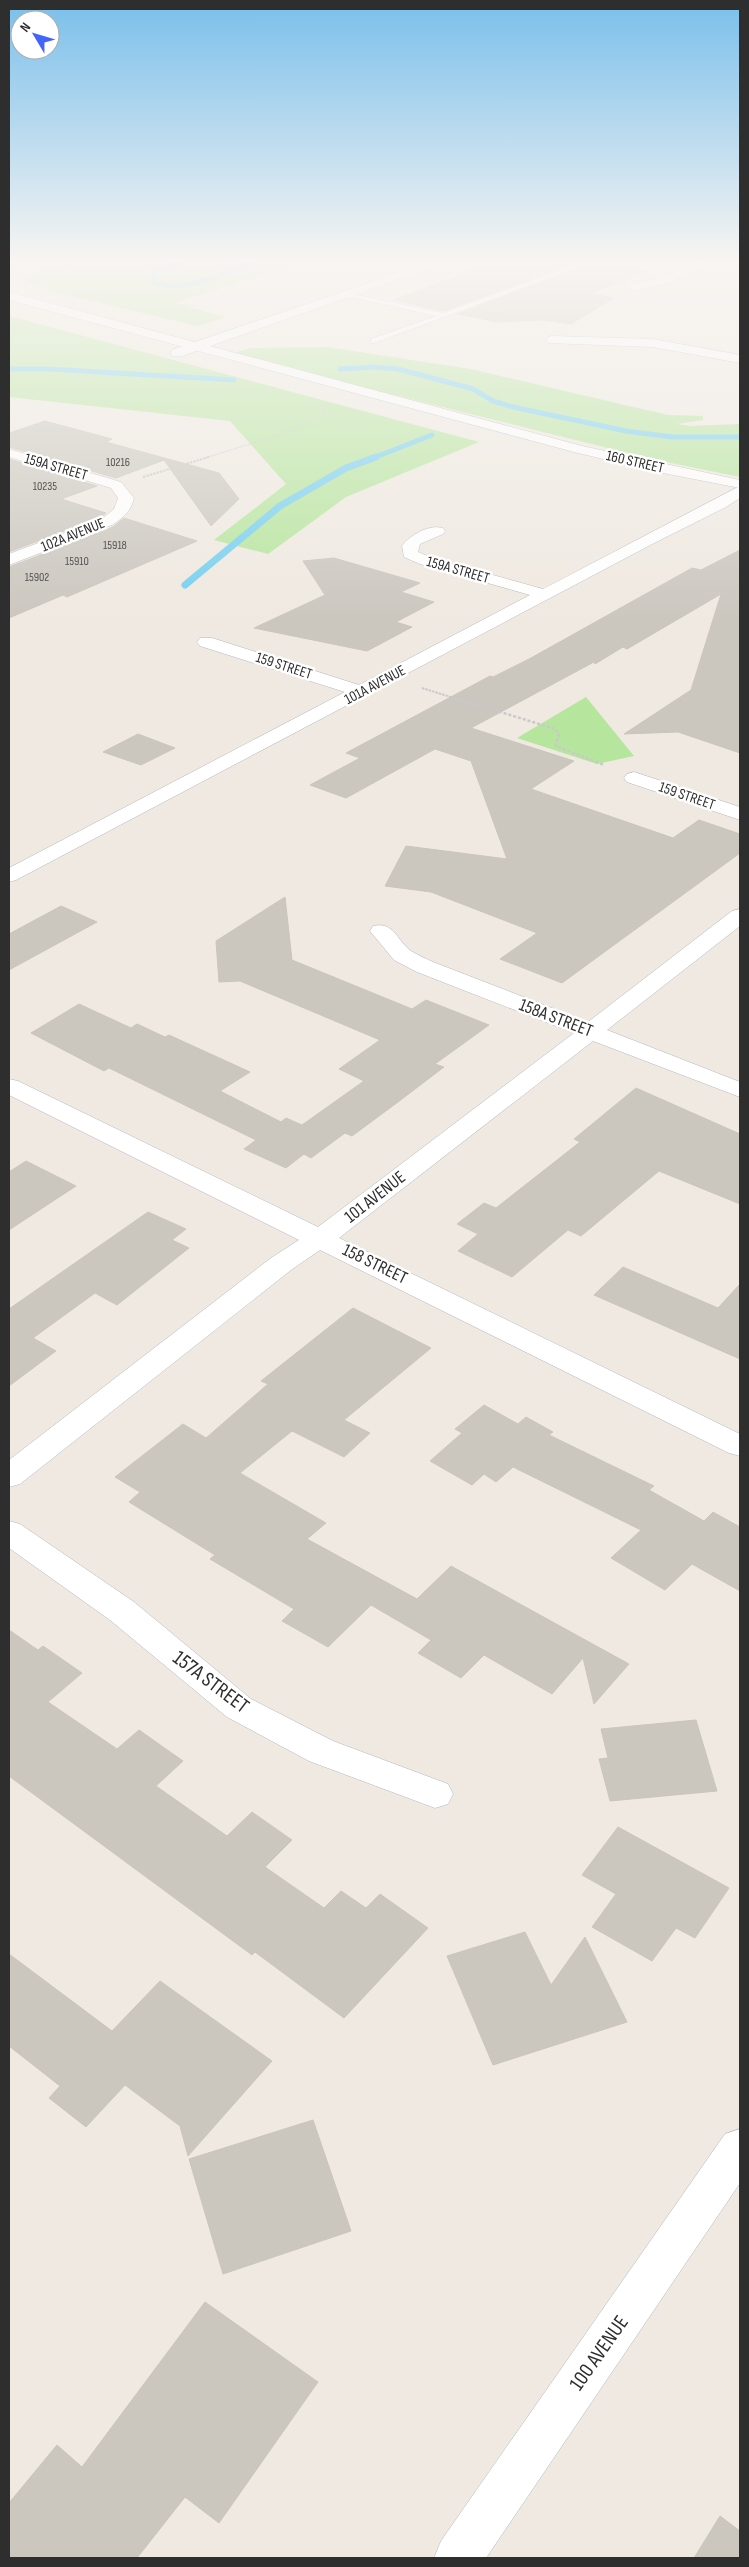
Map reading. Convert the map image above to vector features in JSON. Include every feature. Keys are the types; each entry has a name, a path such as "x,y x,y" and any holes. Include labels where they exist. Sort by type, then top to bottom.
{"street":[{"name":"160 STREET","path":"287,382 552,451 739,491"},
{"name":"160 STREET","path":"328,382 739,491"},
{"name":"159A STREET","path":"9,453 116,485 126,498"},
{"name":"101A AVENUE","path":"9,876 362,692 739,491"},
{"name":"102A AVENUE","path":"9,560 107,522 119,514 125,506 126,498"},
{"name":"159A STREET","path":"437,531 414,541 410,546 410,554 426,561 544,594"},
{"name":"159 STREET","path":"206,642 362,692"},
{"name":"159 STREET","path":"634,778 740,814"},
{"name":"101 AVENUE","path":"9,1476 320,1237 343,1223 740,916"},
{"name":"158A STREET","path":"381,931 402,955 425,967 740,1090"},
{"name":"158 STREET","path":"9,1086 320,1237 740,1446"},
{"name":"157A STREET","path":"9,1532 122,1611 239,1708 321,1751 435,1794"},
{"name":"100 AVENUE","path":"458,2558 740,2148"}],"path":[{"path":"137,478 280,435 315,421 324,415 325,410 321,404 323,399"},
{"path":"416,686 555,729 559,734 556,746 604,765"}],"green space":[{"path":"9,382 254,382 479,442 346,497 268,554 214,540 286,484 230,421 9,397"},
{"path":"342,382 525,382 668,415 703,416 703,420 677,424 691,426 740,424 740,477 656,460"},
{"path":"586,697 634,756 597,764 517,738"}],"building":[{"path":"45,421 112,439 106,442 219,473 239,499 211,526 164,460 116,478 9,447 9,433"},
{"path":"9,459 97,486 61,499 106,513 101,517 9,552"},
{"path":"124,518 197,541 67,597 63,595 9,618 9,567 113,527"},
{"path":"740,550 740,753 678,732 624,734 691,690 721,594 627,649 623,647 595,664 594,662 471,728 574,761 531,789 673,838 699,820 740,834 740,853 562,983 500,959 537,933 431,892 385,886 406,846 507,859 471,761 435,749 346,798 310,785 360,758 346,753 490,676 493,677 531,658 692,568 701,570"},
{"path":"334,558 420,583 401,592 434,602 396,622 412,627 367,651 254,628 325,595 303,561"},
{"path":"138,734 175,748 141,765 103,752"},
{"path":"285,897 292,960 412,1009 426,1000 489,1025 435,1064 444,1067 398,1102 352,1136 345,1133 311,1158 304,1154 286,1168 244,1149 256,1140 109,1068 104,1071 31,1033 79,1004 131,1028 137,1024 165,1037 169,1035 250,1072 220,1091 281,1122 286,1118 302,1125 364,1081 339,1069 380,1040 240,981 219,982 216,941"},
{"path":"61,906 97,922 9,970 9,934"},
{"path":"636,1088 740,1134 740,1204 659,1171 581,1236 568,1230 512,1277 458,1251 478,1234 457,1224 484,1203 496,1208 580,1142 574,1139"},
{"path":"26,1161 76,1186 9,1230 9,1172"},
{"path":"148,1212 186,1229 172,1240 189,1248 117,1305 95,1293 33,1338 56,1351 9,1386 9,1309"},
{"path":"623,1267 718,1308 740,1284 740,1359 594,1295"},
{"path":"353,1308 431,1348 344,1420 370,1433 344,1457 292,1431 240,1473 326,1523 307,1539 417,1599 451,1566 629,1664 594,1704 583,1658 552,1694 484,1655 461,1678 418,1653 431,1640 371,1605 328,1647 282,1621 294,1609 210,1559 215,1555 129,1502 140,1492 115,1477 183,1424 206,1438 268,1384 261,1381"},
{"path":"484,1405 518,1424 526,1417 553,1432 549,1435 654,1486 649,1490 704,1521 713,1512 740,1527 740,1591 692,1564 665,1590 611,1558 641,1530 513,1467 496,1482 484,1474 472,1485 430,1461 462,1433 455,1429"},
{"path":"9,1630 38,1650 43,1646 82,1673 48,1702 117,1749 139,1730 183,1761 156,1786 227,1836 252,1812 292,1840 265,1867 324,1908 341,1891 366,1908 380,1894 428,1928 344,2018 255,1952 252,1955 9,1776"},
{"path":"696,1720 717,1791 610,1801 599,1759 608,1758 601,1729"},
{"path":"618,1827 729,1888 695,1938 676,1928 652,1961 592,1927 616,1894 582,1875"},
{"path":"525,1932 551,1985 585,1937 627,2022 493,2065 447,1956"},
{"path":"9,1954 112,2031 160,1981 272,2061 188,2156 180,2126 125,2085 86,2127 49,2098 60,2086 9,2046"},
{"path":"313,2120 351,2231 223,2274 189,2159"},
{"path":"205,2302 318,2382 219,2523 185,2497 137,2558 9,2558 9,2503 57,2445 82,2467"},
{"path":"720,2516 740,2531 740,2558 694,2558"}],"waterway":[{"path":"446,382 473,389 493,401 513,407 626,431 672,437 740,437"},
{"path":"373,458 432,435"},
{"path":"185,585 280,506 346,468 376,457"}]}
